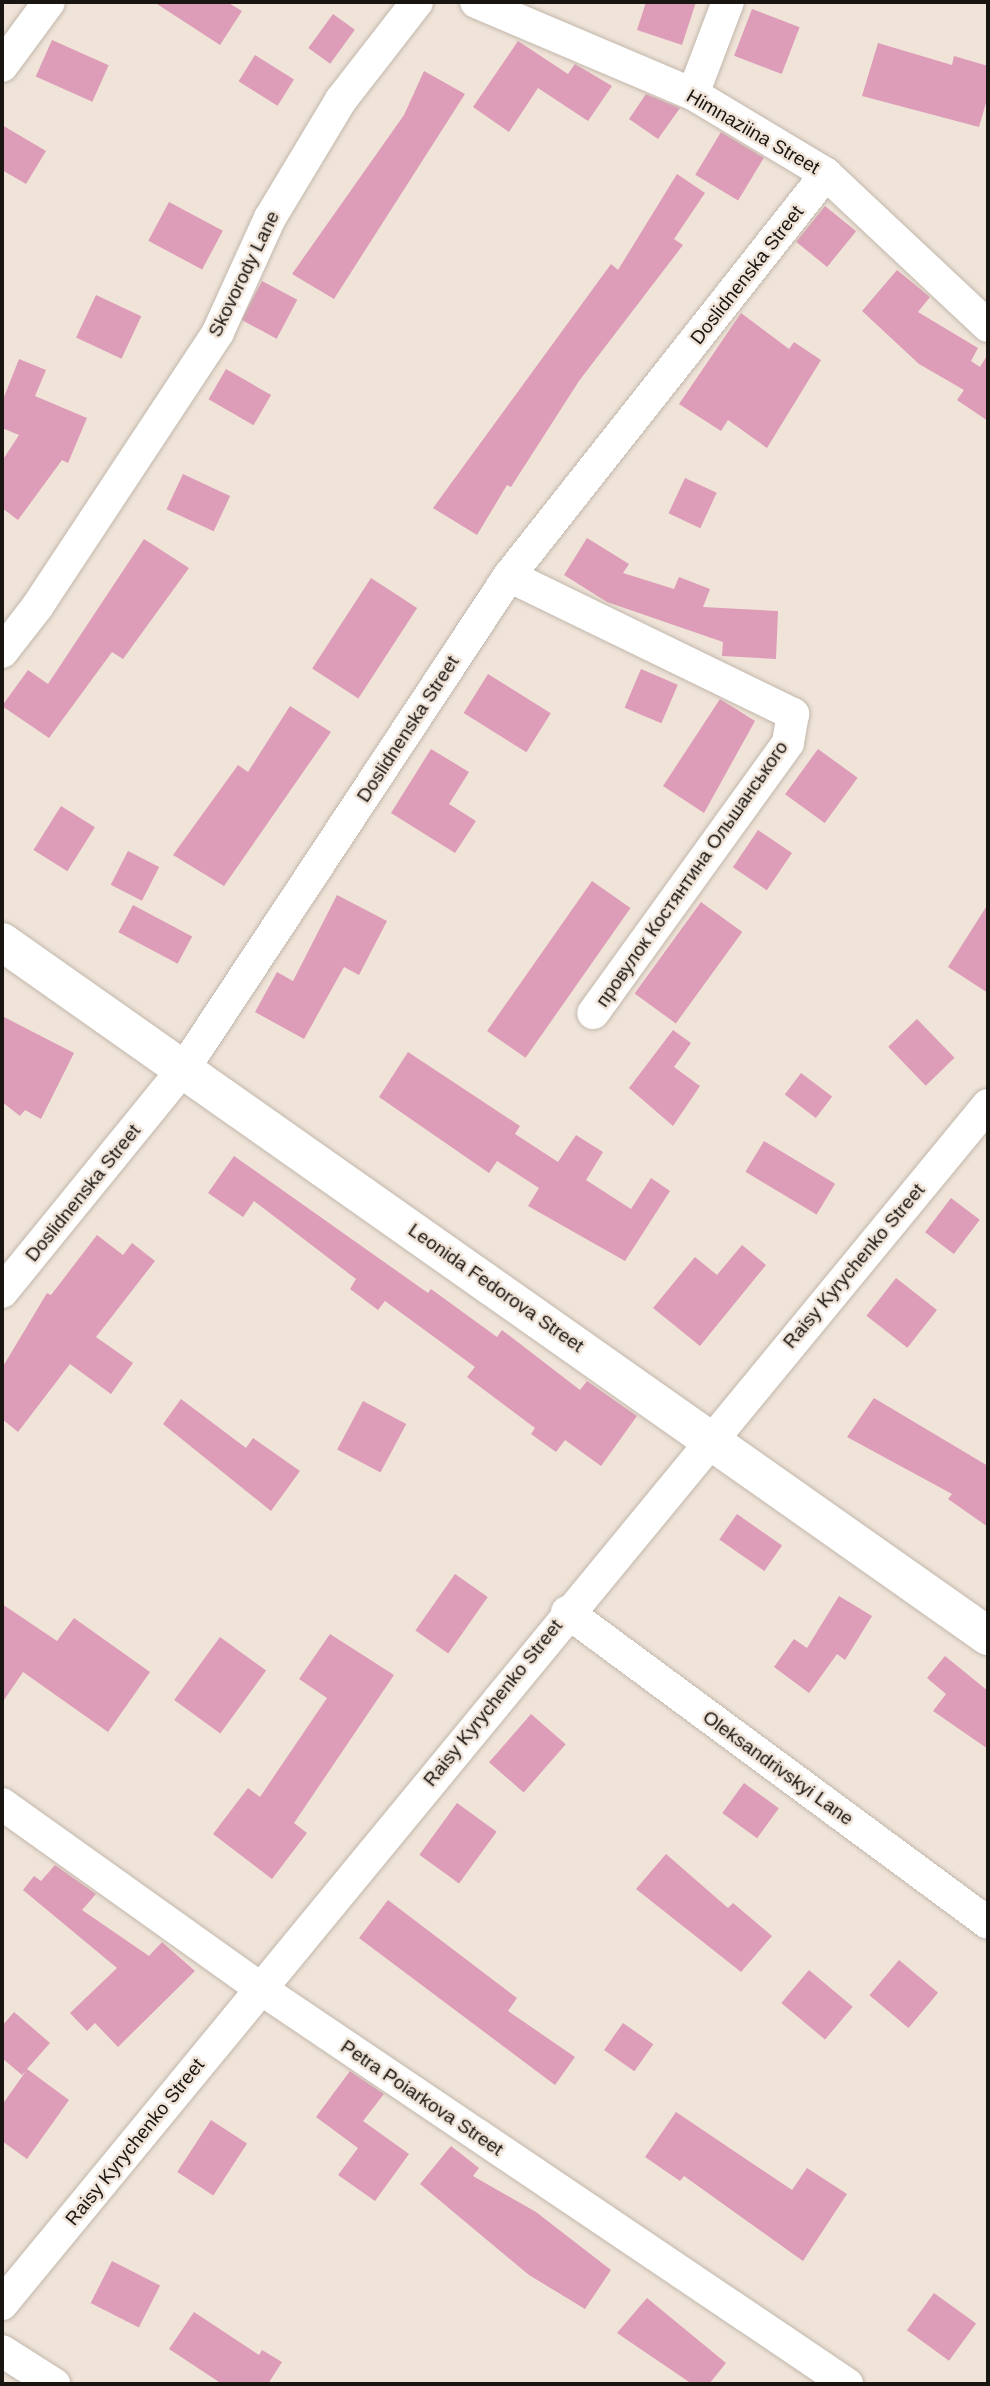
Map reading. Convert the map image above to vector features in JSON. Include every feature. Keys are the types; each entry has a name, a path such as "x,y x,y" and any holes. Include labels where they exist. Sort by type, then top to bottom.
{"street":[{"path":"2,66 49,2"},
{"name":"Skovorody Lane","path":"2,652 37,607 218,332 270,218 341,100 417,2"},
{"name":"Himnaziina Street","path":"476,2 693,94 826,174 988,326"},
{"path":"693,94 728,2"},
{"name":"Doslidnenska Street","path":"2,1292 185,1067 509,576 826,174"},
{"name":"провулок Костянтина Ольшанського","path":"509,576 793,714 788,743 593,1013"},
{"name":"Leonida Fedorova Street","path":"2,943 185,1067 988,1636"},
{"name":"Raisy Kyrychenko Street","path":"2,2304 567,1612 988,1105"},
{"name":"Oleksandrivskyi Lane","path":"567,1612 988,1923"},
{"name":"Petra Poiarkova Street","path":"2,1804 261,1989 847,2384"},
{"path":"2,2351 54,2384"}],"building":[{"path":"154,2 227,2 242,11 220,45"},
{"path":"646,2 696,2 682,45 637,30"},
{"path":"752,9 800,27 782,74 734,56"},
{"path":"333,14 355,30 330,64 308,48"},
{"path":"52,40 109,65 92,102 36,77"},
{"path":"518,41 568,74 575,64 612,86 588,121 538,88 509,132 473,107"},
{"path":"878,43 952,65 954,56 988,66 988,96 979,127 862,96"},
{"path":"255,55 294,79 278,106 239,81"},
{"path":"424,71 465,94 334,299 292,274 404,115"},
{"path":"646,94 680,108 658,139 629,119"},
{"path":"2,125 46,151 26,184 2,170"},
{"path":"721,132 764,158 738,201 695,175"},
{"path":"677,174 705,193 674,239 683,245 579,381 511,487 507,485 477,535 433,508 611,264 618,270"},
{"path":"169,202 223,231 202,269 148,241"},
{"path":"825,206 856,231 827,267 796,242"},
{"path":"897,270 930,297 918,312 978,348 971,361 980,367 988,354 988,421 957,400 964,390 919,364 862,311"},
{"path":"262,281 297,300 277,339 241,320"},
{"path":"96,295 141,316 121,359 76,338"},
{"path":"741,313 789,349 794,342 821,360 767,448 728,420 721,431 679,404"},
{"path":"19,359 46,370 35,396 87,418 68,463 62,460 18,520 2,508 2,461 19,435 2,428 2,402"},
{"path":"226,369 271,395 254,425 208,399"},
{"path":"183,474 230,496 214,531 167,509"},
{"path":"685,478 717,493 700,528 669,513"},
{"path":"587,538 629,564 623,573 674,589 679,577 710,589 703,607 778,611 776,659 722,656 723,642 607,602 564,575"},
{"path":"144,539 189,568 123,659 112,652 49,738 2,706 28,670 48,684"},
{"path":"371,578 417,608 358,699 312,669"},
{"path":"641,669 678,685 661,723 625,708"},
{"path":"488,674 551,713 526,752 464,713"},
{"path":"720,699 755,721 704,813 663,786"},
{"path":"290,706 331,732 224,886 173,855 238,765 248,772"},
{"path":"431,749 469,772 449,804 476,821 455,853 391,813"},
{"path":"818,749 858,778 825,823 785,794"},
{"path":"61,806 95,827 67,871 33,850"},
{"path":"758,830 792,853 767,890 733,867"},
{"path":"128,851 159,867 142,901 111,885"},
{"path":"592,881 631,908 526,1058 487,1031"},
{"path":"337,895 387,921 359,975 344,967 304,1039 255,1012 277,972 293,981"},
{"path":"701,902 742,932 676,1023 635,993"},
{"path":"988,904 988,993 948,967"},
{"path":"133,905 192,936 178,964 118,932"},
{"path":"2,1016 74,1053 41,1119 25,1110 20,1116 2,1102"},
{"path":"917,1019 955,1058 926,1086 888,1047"},
{"path":"673,1030 691,1043 674,1067 700,1086 673,1126 629,1088"},
{"path":"408,1052 520,1126 515,1134 558,1162 576,1135 603,1152 586,1180 631,1209 651,1178 670,1191 625,1261 528,1206 539,1188 497,1161 489,1173 379,1097"},
{"path":"801,1073 832,1096 816,1118 785,1095"},
{"path":"764,1141 835,1184 817,1215 745,1172"},
{"path":"234,1156 428,1293 431,1289 497,1337 502,1330 580,1390 587,1381 637,1416 601,1466 565,1440 556,1452 531,1434 535,1428 467,1377 475,1367 385,1301 378,1310 350,1289 356,1279 254,1201 243,1217 208,1193"},
{"path":"951,1198 980,1220 954,1254 925,1232"},
{"path":"97,1235 123,1255 132,1243 155,1261 96,1337 133,1363 111,1394 70,1364 18,1432 2,1419 2,1368 47,1293 51,1295"},
{"path":"742,1245 766,1265 700,1346 653,1308 695,1257 717,1275"},
{"path":"896,1278 937,1310 907,1348 866,1316"},
{"path":"874,1398 988,1466 988,1527 948,1499 952,1494 847,1437"},
{"path":"181,1399 246,1448 253,1438 300,1471 271,1511 163,1424"},
{"path":"363,1401 406,1424 380,1473 337,1450"},
{"path":"737,1514 782,1546 764,1571 719,1539"},
{"path":"455,1574 488,1597 448,1653 415,1631"},
{"path":"839,1596 872,1616 845,1660 837,1654 809,1693 774,1667 794,1639 807,1648"},
{"path":"2,1604 57,1641 74,1618 150,1672 108,1732 23,1672 2,1703"},
{"path":"330,1634 394,1675 294,1823 307,1833 272,1879 213,1834 248,1788 260,1797 327,1698 299,1679"},
{"path":"220,1637 266,1671 220,1734 174,1700"},
{"path":"945,1656 988,1691 988,1749 933,1711 946,1694 927,1678"},
{"path":"531,1714 566,1744 524,1792 489,1762"},
{"path":"744,1783 779,1808 757,1838 722,1813"},
{"path":"457,1803 497,1832 459,1884 419,1855"},
{"path":"666,1854 728,1908 733,1903 772,1936 741,1972 636,1889"},
{"path":"55,1865 96,1894 82,1910 149,1956 162,1942 195,1971 118,2047 95,2023 87,2031 70,2013 117,1968 23,1890 34,1876 41,1881"},
{"path":"388,1900 517,1998 508,2011 575,2057 555,2085 359,1938"},
{"path":"899,1960 938,1993 909,2028 869,1995"},
{"path":"809,1970 853,2007 825,2040 781,2003"},
{"path":"14,2012 50,2043 27,2069 69,2100 27,2159 2,2141 2,2105 26,2071 22,2075 2,2058 2,2026"},
{"path":"623,2023 653,2044 634,2071 604,2050"},
{"path":"350,2071 384,2094 363,2121 409,2154 375,2201 338,2175 358,2148 316,2117"},
{"path":"676,2112 792,2190 807,2168 847,2194 803,2261 684,2176 680,2181 645,2157"},
{"path":"211,2120 247,2143 213,2195 177,2172"},
{"path":"451,2146 479,2168 473,2176 536,2212 611,2270 585,2309 529,2275 420,2184"},
{"path":"112,2261 160,2286 139,2327 91,2303"},
{"path":"934,2293 976,2324 949,2361 907,2330"},
{"path":"647,2298 726,2363 709,2384 692,2384 617,2333"},
{"path":"194,2312 259,2355 262,2350 282,2362 268,2384 222,2384 169,2349"}]}
